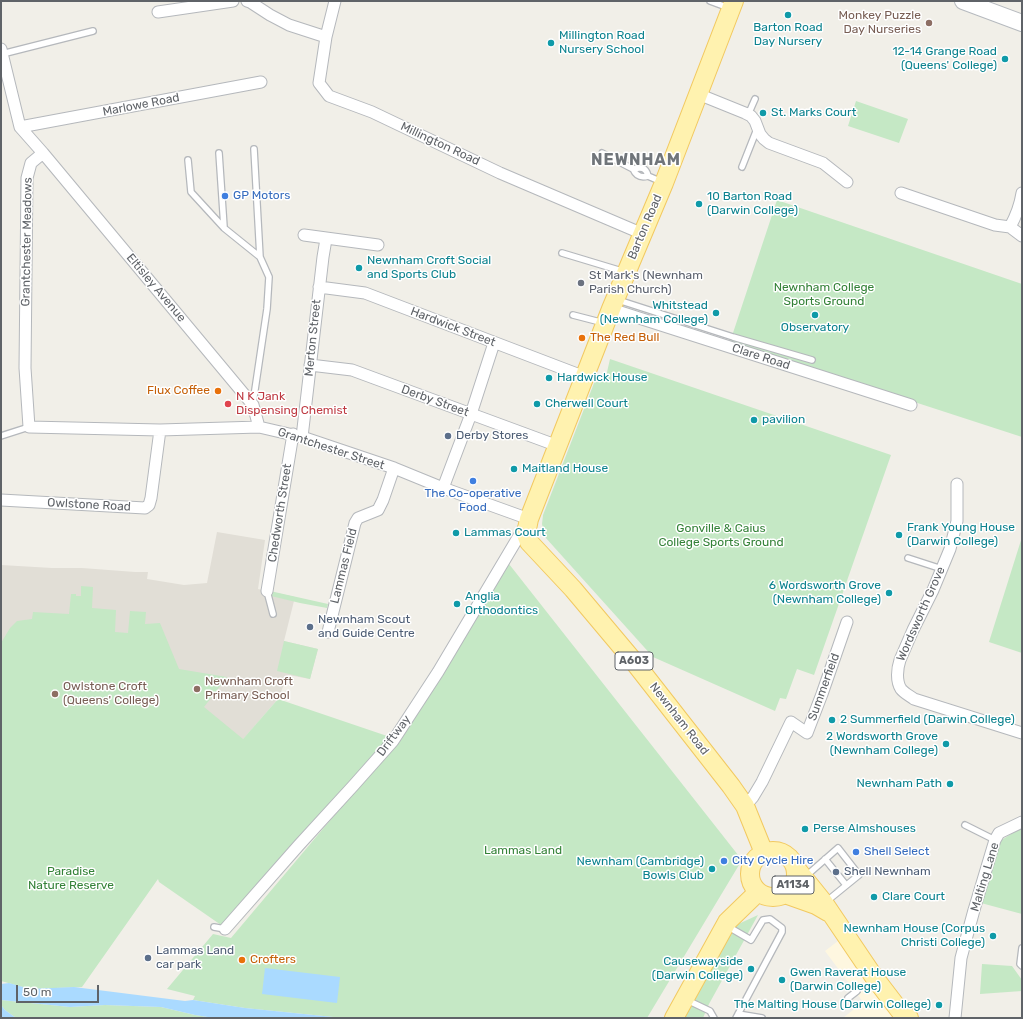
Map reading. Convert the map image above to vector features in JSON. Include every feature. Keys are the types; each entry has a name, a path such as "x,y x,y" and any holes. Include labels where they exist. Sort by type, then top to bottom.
{"main road":[{"name":"Barton Road","path":"529,518 642,234 656,179 698,94 732,5"},
{"name":"Newnham Road","path":"529,518 526,534 529,542 573,589 631,658 732,786 745,806 764,853"},
{"name":"A1134","path":"800,872 796,876 792,888 785,894 775,898 762,895 758,892 751,881 750,872 753,863 757,858 770,851 784,854 791,860 800,872 827,909 872,979 909,1018"},
{"name":"A1134","path":"674,1018 727,922 758,892"},
{"name":"A1134","path":"785,894 827,909"}],"street":[{"path":"158,12 233,1"},
{"path":"247,1 289,25 326,37"},
{"name":"Millington Road","path":"335,1 326,37 319,83 329,96 372,112 500,173 642,234"},
{"path":"963,1 1022,23"},
{"path":"2,51 20,127 44,153"},
{"name":"Marlowe Road","path":"20,127 261,82"},
{"path":"698,94 748,115 754,121 760,134 768,143 823,163 847,182"},
{"name":"Eltisley Avenue","path":"44,153 253,405 259,427"},
{"name":"Grantchester Meadows","path":"29,427 25,368 27,178 31,163 44,153"},
{"path":"901,193 995,225 1010,227 1022,236"},
{"path":"1010,227 1021,203 1022,193"},
{"path":"304,235 378,245"},
{"name":"Merton Street","path":"297,436 310,365 322,256 326,238"},
{"name":"Hardwick Street","path":"319,287 365,293 585,378"},
{"name":"Clare Road","path":"611,311 911,405"},
{"path":"443,488 471,414 494,343"},
{"name":"Derby Street","path":"310,365 352,370 558,446"},
{"name":"Grantchester Street","path":"29,427 160,430 259,427 297,436 394,468 443,488 529,518"},
{"name":"Owlstone Road","path":"1,500 145,508 149,504 151,498 160,430"},
{"name":"Chedworth Street","path":"267,591 297,436"},
{"name":"Lammas Field","path":"328,632 355,523 358,518 378,510 394,468"},
{"name":"Wordsworth Grove","path":"956,484 956,521 950,549 898,666 901,689 914,699 1022,733"},
{"name":"Driftway","path":"219,928 299,845 393,741 438,672 529,518"},
{"name":"Summerfield","path":"745,806 753,797 762,782 792,720 807,733 847,622"},
{"name":"Malting Lane","path":"955,1018 962,958 974,910 996,840 1000,833 1022,822"}],"lane":[{"path":"710,1 732,5"},
{"path":"2,51 94,31"},
{"path":"748,115 755,99"},
{"path":"742,167 757,128"},
{"path":"253,405 267,309 269,277 260,257 254,149"},
{"path":"219,153 224,228"},
{"path":"602,153 633,169 638,176 656,179"},
{"path":"188,160 191,192 224,228 260,257"},
{"path":"633,169 638,167 643,168 656,179"},
{"path":"562,254 626,272"},
{"path":"573,315 611,311 732,337 812,360"},
{"path":"1,436 29,427"},
{"path":"908,558 942,569"},
{"path":"267,591 273,614"},
{"path":"964,825 996,840"},
{"path":"800,872 825,860 838,848 858,875 846,885 827,909"},
{"path":"825,860 846,885"},
{"path":"726,925 751,940 763,920 770,919 782,928 782,932 737,1016 762,1018"},
{"path":"1022,948 1020,964 1022,966"},
{"path":"848,998 856,991"},
{"path":"689,1000 710,1011 714,1018"}],"shaded area":[{"name":"Newnham Croft Primary School","path":"217,532 265,540 258,589 295,597 284,641 318,649 310,679 288,675 278,699 173,820 1,742 1,565 148,572 147,579 184,585 207,583"},
{"path":"838,941 888,1010 899,1018 843,1018 863,1002 825,951"}],"green space":[{"path":"856,101 908,119 899,143 848,126"},
{"name":"Newnham College Sports Ground","path":"777,200 1022,284 1022,437 730,342"},
{"name":"Gonville & Caius College Sports Ground","path":"610,359 891,455 814,675 797,669 786,699 780,698 775,711 653,657 545,537 542,524 543,515 596,378 605,381"},
{"path":"1022,537 1022,653 989,642"},
{"name":"Lammas Land","path":"509,564 742,860 647,1018 343,1018 245,1008 193,1000 195,996 167,989 213,934 231,938 402,735"},
{"name":"Paradise Nature Reserve","path":"81,586 93,587 92,608 116,610 115,632 128,633 130,611 146,612 145,624 160,623 179,669 227,677 204,707 243,739 278,699 393,738 221,925 159,882 158,879 82,987 30,989 1,981 1,643 10,628 17,621 32,619 33,612 69,614 71,594 81,596"},
{"path":"270,591 328,604 327,608 271,596"},
{"path":"284,641 318,649 310,679 277,671"},
{"path":"1022,827 1022,914 981,903 1000,841"},
{"path":"758,915 709,1004 703,1018 685,1018 734,926"},
{"path":"982,964 1012,966 1022,980 1022,991 980,994"},
{"path":"1,1000 70,1007 105,1005 161,1007 214,1018 16,1018 5,1010 1,1005"}],"water":[{"path":"265,968 340,977 337,1003 262,994"},
{"path":"9,983 30,989 74,987 185,1001 193,1000 245,1008 343,1018 214,1018 161,1007 105,1005 70,1007 1,1000 1,984"},
{"path":"1,1005 5,1010 16,1018 1,1018"}],"place":[{"name":"Barton Road Day Nursery","path":"788,15"},
{"name":"Monkey Puzzle Day Nurseries","path":"929,23"},
{"name":"Millington Road Nursery School","path":"551,43"},
{"name":"12-14 Grange Road (Queens' College)","path":"1005,59"},
{"name":"St. Marks Court","path":"763,113"},
{"name":"GP Motors","path":"225,196"},
{"name":"10 Barton Road (Darwin College)","path":"699,204"},
{"name":"Newnham Croft Social and Sports Club","path":"359,268"},
{"name":"St Mark's (Newnham Parish Church)","path":"581,283"},
{"name":"Whitstead (Newnham College)","path":"716,313"},
{"name":"Observatory","path":"815,315"},
{"name":"The Red Bull","path":"582,338"},
{"name":"Hardwick House","path":"549,378"},
{"name":"Flux Coffee","path":"218,391"},
{"name":"N K Jank Dispensing Chemist","path":"228,404"},
{"name":"Cherwell Court","path":"537,404"},
{"name":"pavilion","path":"754,420"},
{"name":"Derby Stores","path":"448,436"},
{"name":"Maitland House","path":"514,469"},
{"name":"The Co-operative Food","path":"473,481"},
{"name":"Lammas Court","path":"456,533"},
{"name":"Frank Young House (Darwin College)","path":"899,535"},
{"name":"6 Wordsworth Grove (Newnham College)","path":"889,593"},
{"name":"Anglia Orthodontics","path":"457,604"},
{"name":"Newnham Scout and Guide Centre","path":"310,627"},
{"name":"Newnham Croft Primary School","path":"197,689"},
{"name":"Owlstone Croft (Queens' College)","path":"55,694"},
{"name":"2 Summerfield (Darwin College)","path":"832,720"},
{"name":"2 Wordsworth Grove (Newnham College)","path":"946,744"},
{"name":"Newnham Path","path":"950,784"},
{"name":"Perse Almshouses","path":"805,829"},
{"name":"Shell Select","path":"856,852"},
{"name":"City Cycle Hire","path":"724,861"},
{"name":"Newnham (Cambridge) Bowls Club","path":"712,869"},
{"name":"Shell Newnham","path":"836,872"},
{"name":"Clare Court","path":"874,897"},
{"name":"Newnham House (Corpus Christi College)","path":"993,936"},
{"name":"Lammas Land car park","path":"148,958"},
{"name":"Crofters","path":"242,960"},
{"name":"Causewayside (Darwin College)","path":"751,969"},
{"name":"Gwen Raverat House (Darwin College)","path":"782,980"},
{"name":"The Malting House (Darwin College)","path":"939,1005"}],"district":[{"name":"NEWNHAM","path":"636,160"}]}
